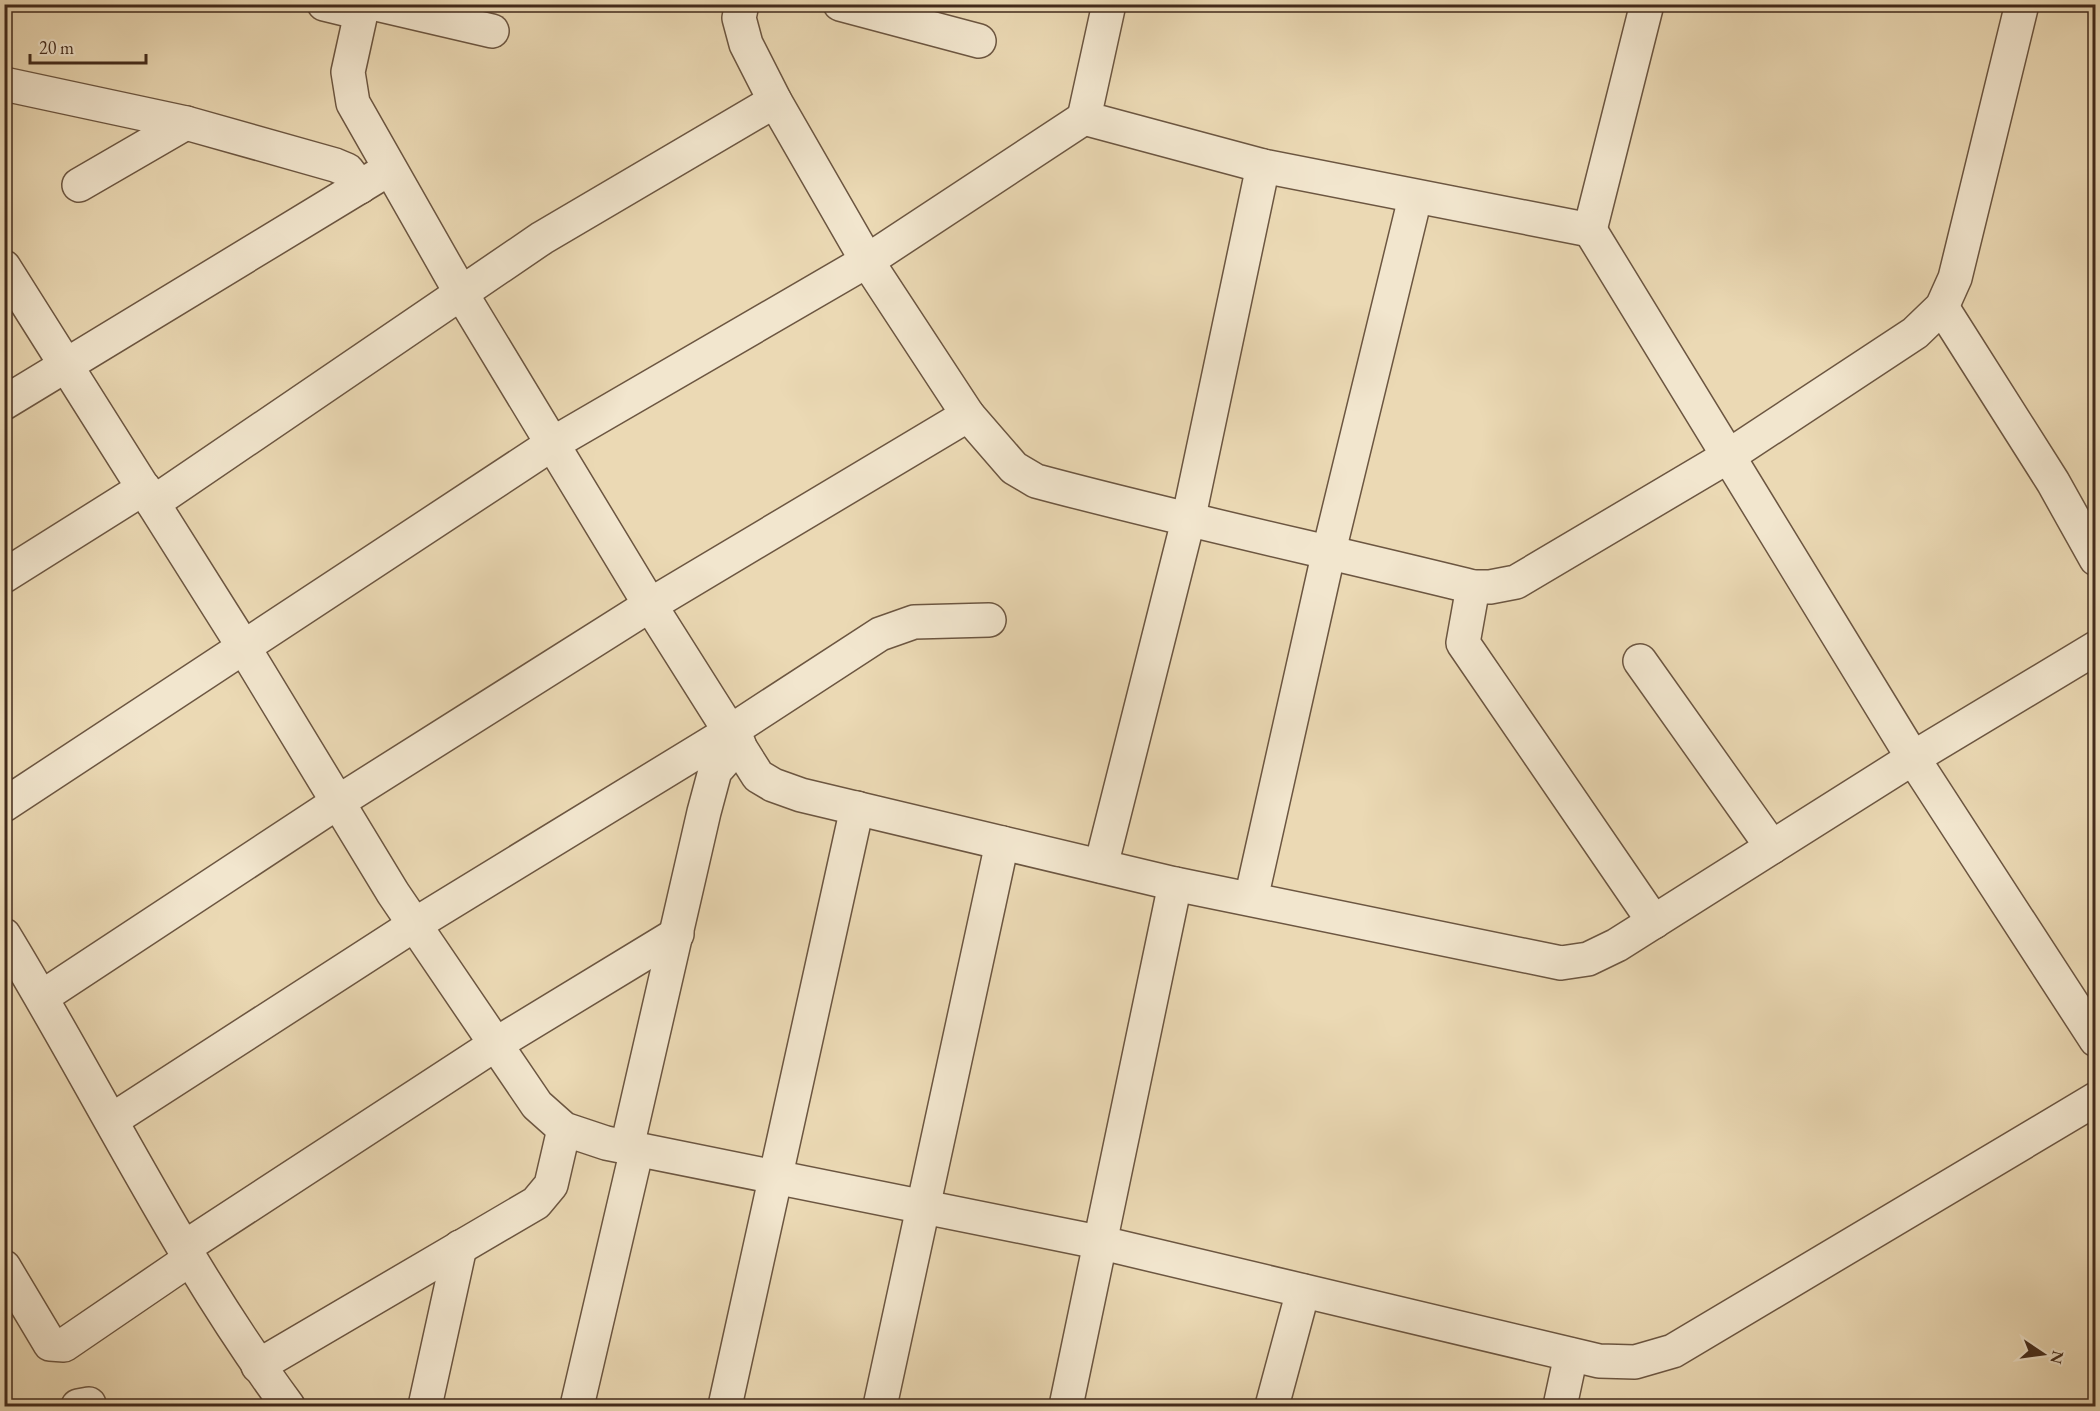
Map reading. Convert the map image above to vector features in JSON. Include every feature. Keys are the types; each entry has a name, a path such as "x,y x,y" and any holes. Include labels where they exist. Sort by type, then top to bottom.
{"street":[{"path":"324,4 367,7 492,31"},
{"path":"742,4 739,18 746,44 775,101 867,261 968,415 1014,468 1036,481 1188,521 1329,551 1473,587 1490,587 1516,582 1726,456 1915,333 1942,307 1956,278 2022,4"},
{"path":"840,4 979,41"},
{"path":"4,805 552,444 867,261 1084,118 1109,4"},
{"path":"1647,4 1590,230 1912,758 2096,1040"},
{"path":"367,7 348,72 353,103 461,293 650,605 758,776 773,785 857,808 1175,884 1561,963 1587,959 1654,922 1912,758 2096,648"},
{"path":"4,84 186,123 336,165 347,170 360,187"},
{"path":"4,576 149,496 542,238 775,101"},
{"path":"1084,118 1263,166 1416,198 1590,230"},
{"path":"79,185 186,123"},
{"path":"1101,866 1188,521 1263,166"},
{"path":"4,403 389,169"},
{"path":"1251,899 1329,551 1416,198"},
{"path":"4,267 243,646 414,925 537,1105 564,1129 632,1148 1098,1242 1571,1355 1599,1361 1635,1362 1673,1351 2096,1099"},
{"path":"1942,307 2047,473 2096,558"},
{"path":"42,997 338,802 650,605 968,415"},
{"path":"1473,587 1463,643 1654,922"},
{"path":"112,1120 414,925 735,737 880,634 914,622 989,620"},
{"path":"1640,661 1772,847"},
{"path":"577,1407 677,934 716,771 735,737"},
{"path":"725,1407 857,808"},
{"path":"880,1407 1002,843"},
{"path":"1066,1407 1098,1242 1175,884"},
{"path":"4,1267 50,1344 64,1345 188,1253 496,1044 677,934"},
{"path":"4,935 42,997 188,1253 258,1366 288,1407"},
{"path":"258,1366 536,1203 551,1185 564,1129"},
{"path":"425,1407 460,1247"},
{"path":"1272,1407 1303,1291"},
{"path":"1560,1407 1571,1355"}]}
